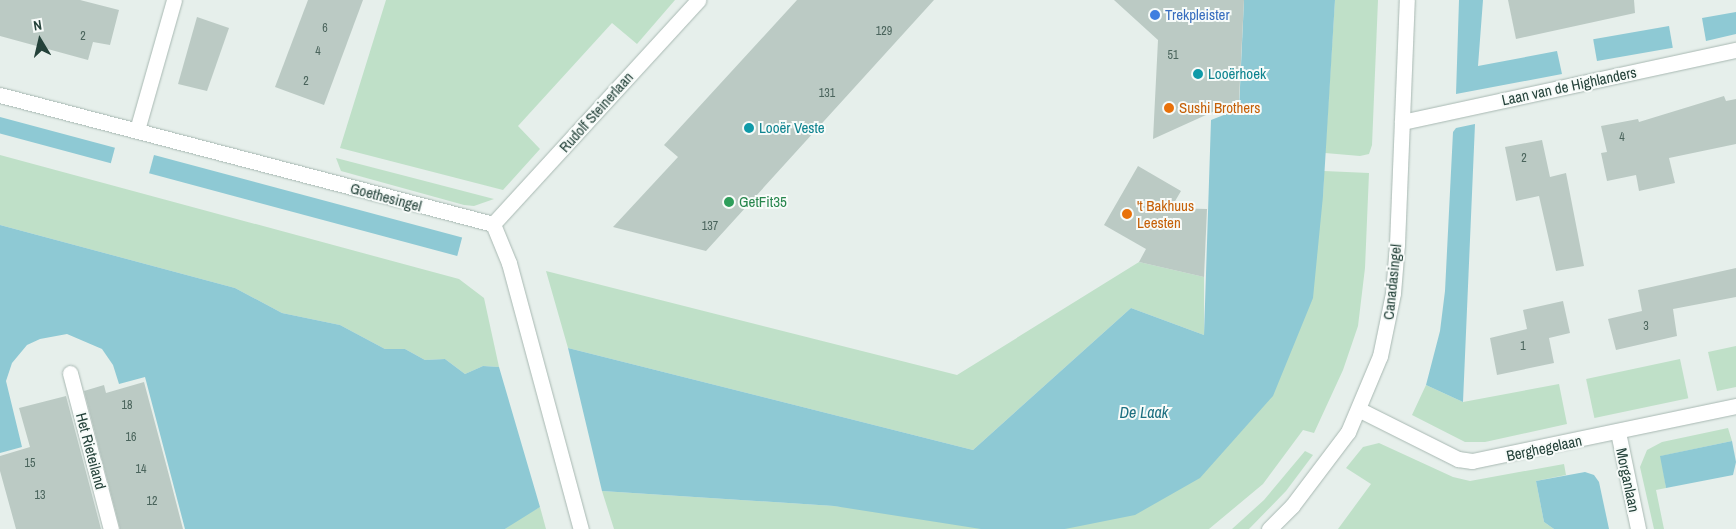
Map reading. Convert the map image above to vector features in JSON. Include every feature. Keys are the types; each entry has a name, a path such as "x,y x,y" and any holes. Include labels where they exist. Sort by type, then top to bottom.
{"street":[{"path":"137,130 174,0"},
{"name":"Rudolf Steinerlaan","path":"493,224 698,0"},
{"name":"Canadasingel","path":"1269,529 1320,473 1360,410 1380,356 1393,294 1407,0"},
{"name":"Laan van de Highlanders","path":"1402,122 1736,50"},
{"name":"Goethesingel","path":"0,95 493,224"},
{"path":"493,224 509,263 575,501 581,529"},
{"name":"Het Rieteiland","path":"70,373 112,529"},
{"name":"Berghegelaan","path":"1360,410 1458,459 1472,461 1736,406"},
{"name":"Morganlaan","path":"1618,432 1638,529"},
{"path":"575,501 585,529"}],"green space":[{"path":"386,0 675,0 637,44 612,23 518,126 540,149 503,190 340,148"},
{"path":"1335,0 1378,0 1372,145 1369,154 1360,156 1325,153"},
{"path":"0,155 459,279 484,298 499,367 483,366 465,374 445,359 425,360 405,349 385,349 340,325 282,313 235,288 0,225"},
{"path":"336,158 494,199 474,206 464,205 341,171"},
{"path":"1324,171 1369,173 1365,268 1358,326 1343,370 1314,433 1303,430 1263,484 1209,529 1065,529 1323,196"},
{"path":"1139,262 1204,277 1204,335 1131,308 973,450 568,348 546,271 957,375"},
{"path":"1736,346 1736,387 1717,391 1708,352"},
{"path":"1680,359 1688,398 1594,418 1586,379"},
{"path":"1559,384 1567,424 1485,442 1465,442 1412,415 1426,385 1463,402"},
{"path":"1728,428 1732,441 1661,456 1666,488 1656,490 1664,529 1654,529 1640,467 1647,450 1662,442"},
{"path":"1379,443 1453,477 1470,481 1564,464 1566,475 1536,481 1544,522 1554,529 1338,529 1371,484 1346,468 1363,447"},
{"path":"1305,451 1313,455 1286,491 1249,529 1232,529 1264,500"},
{"path":"602,491 834,506 1065,529 614,529"},
{"path":"540,507 546,529 505,529 518,519"}],"water":[{"name":"De Laak","path":"1244,0 1335,0 1323,196 1313,298 1273,396 1200,478 1135,515 1065,529 981,529 834,506 602,491 568,348 973,450 1131,308 1204,335 1211,120 1239,109"},
{"path":"1459,0 1483,0 1478,66 1557,51 1562,74 1456,94"},
{"path":"1736,12 1736,34 1706,41 1702,18"},
{"path":"1669,26 1673,48 1597,61 1593,39"},
{"path":"0,117 115,148 111,163 0,134"},
{"path":"1475,124 1463,402 1426,385 1440,331 1445,291 1453,132 1456,128"},
{"path":"154,155 462,238 457,256 149,173"},
{"path":"0,225 235,288 282,313 340,325 385,349 405,349 425,360 445,359 465,374 483,366 499,367 540,507 505,529 185,529 145,377 119,384 113,365 102,349 67,334 40,339 27,345 12,363 6,381 22,447 0,453"},
{"path":"1732,441 1736,462 1733,475 1666,488 1660,456"},
{"path":"1585,472 1594,475 1599,482 1609,529 1554,529 1544,522 1536,481"}],"building":[{"path":"0,0 80,0 119,10 110,45 93,42 88,60 0,36"},
{"path":"308,0 363,0 324,105 275,87"},
{"name":"Looër Veste","path":"797,0 934,0 706,251 613,227 678,157 664,145"},
{"name":"Looërhoek","path":"1114,0 1244,0 1239,100 1153,139 1158,40"},
{"path":"1508,0 1634,0 1635,13 1516,39"},
{"path":"197,17 229,28 207,91 178,84"},
{"path":"1724,96 1726,101 1736,99 1736,144 1669,158 1675,183 1639,191 1636,175 1607,181 1601,153 1607,152 1601,126 1638,119 1639,122"},
{"path":"1542,140 1550,177 1566,173 1584,266 1556,271 1539,196 1516,201 1505,147"},
{"path":"1138,166 1181,191 1171,208 1207,209 1204,277 1139,262 1146,249 1104,225"},
{"path":"1736,268 1736,297 1673,309 1677,336 1616,350 1608,319 1642,311 1638,290"},
{"path":"1563,301 1570,333 1549,338 1554,363 1497,375 1490,338 1527,329 1523,310"},
{"path":"144,382 183,529 120,529 84,391 104,385 106,393"},
{"path":"66,396 101,529 16,529 0,471 0,456 30,447 19,408"}],"place":[{"name":"Trekpleister","path":"1155,15"},
{"name":"Looërhoek","path":"1198,74"},
{"name":"Sushi Brothers","path":"1169,108"},
{"name":"Looër Veste","path":"749,128"},
{"name":"GetFit35","path":"729,202"},
{"name":"'t Bakhuus Leesten","path":"1127,214"}]}
